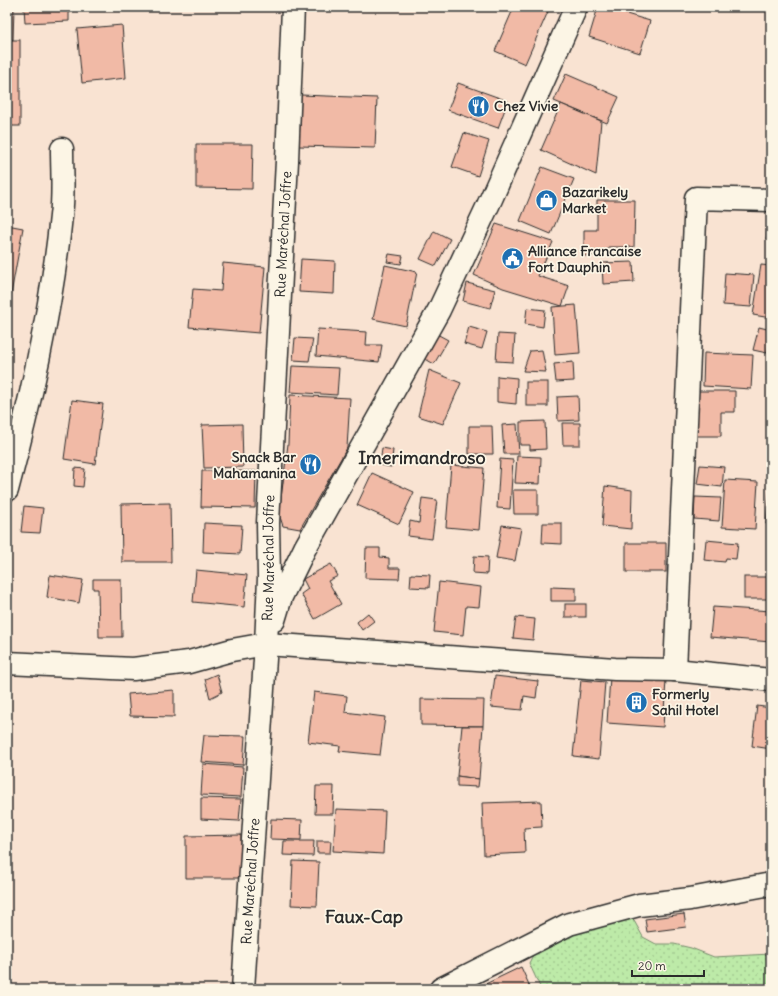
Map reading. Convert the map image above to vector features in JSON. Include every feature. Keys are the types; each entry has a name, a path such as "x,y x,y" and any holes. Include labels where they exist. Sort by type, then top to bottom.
{"street":[{"name":"Rue Maréchal Joffre","path":"243,989 266,644 269,578 268,523 287,161 293,7"},
{"path":"266,644 281,597 302,554 439,310 491,199 576,7"},
{"path":"7,490 26,418 50,299 62,215 62,149"},
{"path":"674,670 696,198 771,200"},
{"path":"7,662 133,668 189,662 232,650 266,644 615,670 674,670 771,680"},
{"path":"441,989 569,924 639,905 690,899 771,884"}],"green space":[{"path":"632,917 643,937 656,944 674,944 691,948 714,957 771,954 771,989 541,989 529,963 534,953 571,932"}],"building":[{"path":"7,7 14,7 13,40 7,40"},
{"path":"24,7 69,7 69,21 25,23"},
{"path":"514,7 550,7 525,64 495,51"},
{"path":"598,7 603,7 650,21 640,53 589,37"},
{"path":"122,25 126,78 82,83 77,29"},
{"path":"7,40 20,40 20,126 7,126"},
{"path":"566,74 619,97 607,123 554,101"},
{"name":"Chez Vivie","path":"458,83 508,101 498,128 448,110"},
{"path":"301,95 377,98 375,148 299,146"},
{"path":"561,104 601,121 596,175 541,150"},
{"path":"464,133 489,141 478,176 452,167"},
{"path":"196,144 253,144 252,189 196,188"},
{"name":"Bazarikely Market","path":"542,167 574,179 551,234 520,221"},
{"path":"597,200 635,200 634,247 608,247 608,255 584,256 584,230 597,230"},
{"path":"771,214 771,240 766,239"},
{"name":"Alliance Francaise Fort Dauphin","path":"496,224 553,242 538,276 569,286 562,306 503,288 474,275"},
{"path":"7,225 23,228 11,294 7,294"},
{"path":"434,231 450,239 436,266 420,259"},
{"path":"389,254 403,256 401,264 387,262"},
{"path":"301,259 335,261 334,294 299,292"},
{"path":"633,262 634,282 603,284 602,263"},
{"path":"223,263 265,267 259,333 189,327 193,289 221,291"},
{"path":"385,265 417,272 406,326 373,319"},
{"path":"761,265 771,266 771,318 753,315"},
{"path":"725,273 754,275 751,307 723,305"},
{"path":"467,283 495,290 490,308 463,301"},
{"path":"576,305 580,353 555,355 552,307"},
{"path":"527,308 545,310 543,327 525,324"},
{"path":"469,327 487,332 482,349 464,344"},
{"path":"759,327 771,330 767,353 753,350"},
{"path":"318,329 367,332 366,345 382,345 379,362 316,356"},
{"path":"435,333 448,340 434,364 422,357"},
{"path":"498,334 515,335 513,362 496,361"},
{"path":"295,338 313,339 309,361 293,360"},
{"path":"542,350 546,372 523,371 530,351"},
{"path":"704,353 753,355 751,389 703,386"},
{"path":"573,362 574,381 556,382 554,364"},
{"path":"292,366 339,368 337,395 290,392"},
{"path":"429,370 461,383 443,424 418,416"},
{"path":"497,376 517,378 516,404 497,402"},
{"path":"526,382 548,382 548,406 526,406"},
{"path":"693,391 735,391 735,412 721,412 721,436 693,436"},
{"name":"Snack Bar Mahamanina","path":"290,395 350,398 347,448 300,529 283,526 279,514 288,444"},
{"path":"578,396 579,420 558,421 557,397"},
{"path":"72,400 103,404 95,464 64,459"},
{"path":"545,421 546,449 530,450 530,445 520,445 520,422"},
{"path":"562,423 580,423 580,445 563,445"},
{"path":"242,424 243,467 204,468 202,425"},
{"path":"517,424 519,454 504,454 502,425"},
{"path":"469,426 492,426 493,454 469,454"},
{"path":"382,448 393,450 391,467 380,465"},
{"path":"517,456 541,457 540,484 515,483"},
{"path":"500,459 513,460 510,509 497,508"},
{"path":"451,465 484,468 479,530 446,527"},
{"path":"700,465 724,467 722,487 697,484"},
{"path":"75,468 85,469 83,487 74,486"},
{"path":"202,471 256,471 255,508 201,507"},
{"path":"372,473 414,492 399,524 357,505"},
{"path":"771,476 771,525 766,524"},
{"path":"725,480 758,482 755,529 722,527"},
{"path":"605,486 632,490 631,529 602,526"},
{"path":"513,490 538,490 538,514 514,514"},
{"path":"695,497 721,498 719,521 694,519"},
{"path":"422,498 437,500 432,539 408,536 410,521 419,523"},
{"path":"170,503 171,562 122,562 121,504"},
{"path":"24,506 43,508 40,533 21,532"},
{"path":"204,523 242,525 240,554 203,552"},
{"path":"543,523 562,523 562,544 542,543"},
{"path":"502,525 521,528 515,561 496,558"},
{"path":"706,540 738,543 736,559 726,558 725,562 704,560"},
{"path":"626,543 666,543 666,572 626,572"},
{"path":"366,548 380,548 380,557 389,558 389,568 400,568 399,579 365,578"},
{"path":"474,556 488,557 487,574 473,573"},
{"path":"331,564 338,576 328,581 341,604 315,619 301,594 308,589 303,579"},
{"path":"196,570 247,575 244,607 193,602"},
{"path":"411,574 430,575 429,588 410,587"},
{"path":"50,575 83,580 79,603 47,597"},
{"path":"744,577 771,577 771,599 744,599"},
{"path":"93,579 121,579 122,637 99,637 98,589 93,589"},
{"path":"439,582 481,587 479,607 466,606 463,635 434,632"},
{"path":"551,587 576,588 576,601 551,601"},
{"path":"565,604 586,604 586,617 565,617"},
{"path":"713,607 771,611 771,642 710,637"},
{"path":"368,613 374,621 362,630 357,622"},
{"path":"516,617 535,619 533,640 513,638"},
{"path":"217,674 222,692 210,698 205,679"},
{"path":"495,676 538,681 536,698 524,696 522,710 491,707"},
{"name":"Formerly Sahil Hotel","path":"610,677 666,680 663,727 607,723"},
{"path":"581,680 605,682 599,759 573,756"},
{"path":"174,690 174,717 130,716 128,694"},
{"path":"314,692 347,696 345,712 385,717 380,755 339,751 340,746 308,742"},
{"path":"421,699 484,700 483,726 421,725"},
{"path":"757,706 771,708 771,749 752,746"},
{"path":"462,726 483,726 479,779 457,776"},
{"path":"204,735 245,736 243,765 201,762"},
{"path":"203,764 243,767 241,797 201,795"},
{"path":"457,776 479,779 478,787 457,786"},
{"path":"316,786 334,786 333,814 315,814"},
{"path":"201,798 241,799 239,821 201,819"},
{"path":"541,801 542,827 524,828 525,853 484,855 482,803"},
{"path":"336,809 385,811 383,854 333,851"},
{"path":"271,819 302,820 301,840 270,839"},
{"path":"241,835 241,878 186,878 186,836"},
{"path":"284,841 314,841 313,856 283,855"},
{"path":"317,841 331,841 330,853 317,853"},
{"path":"293,861 319,862 317,906 291,905"},
{"path":"684,914 686,927 647,932 645,919"},
{"path":"521,967 531,989 477,988"}],"place":[{"name":"Chez Vivie","path":"478,106"},
{"name":"Bazarikely Market","path":"547,200"},
{"name":"Alliance Francaise Fort Dauphin","path":"513,259"},
{"name":"Snack Bar Mahamanina","path":"311,465"},
{"name":"Formerly Sahil Hotel","path":"637,702"}],"district":[{"name":"Imerimandroso","path":"422,458"},
{"name":"Faux-Cap","path":"364,917"}]}
